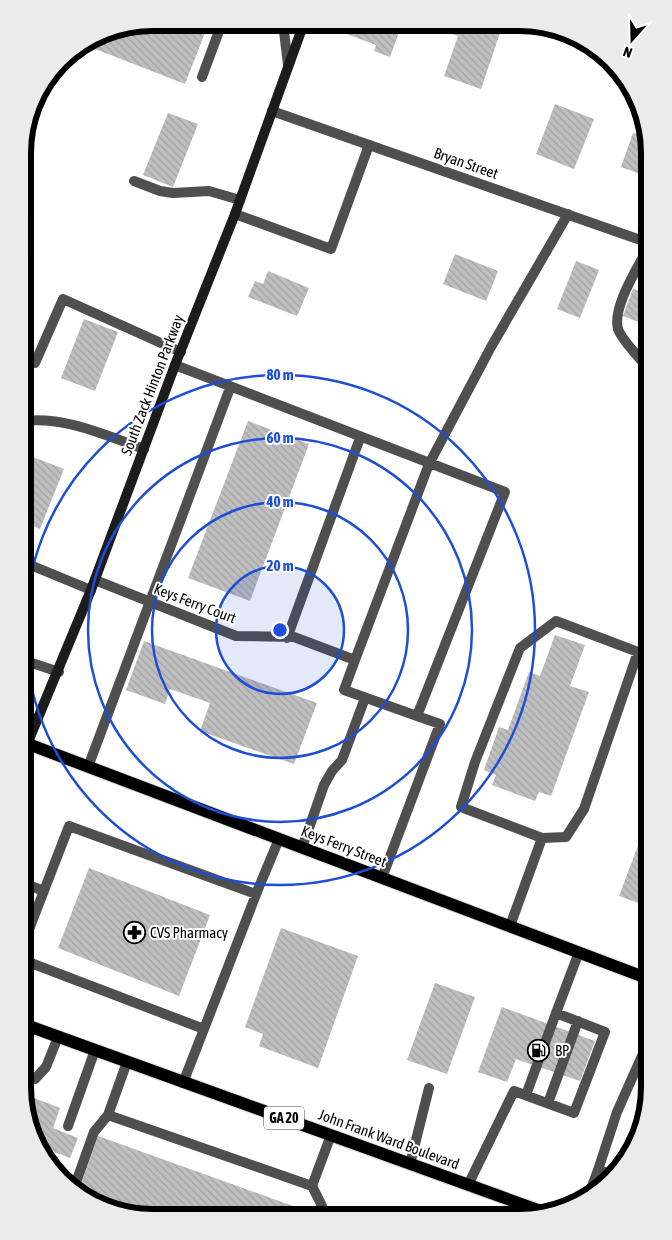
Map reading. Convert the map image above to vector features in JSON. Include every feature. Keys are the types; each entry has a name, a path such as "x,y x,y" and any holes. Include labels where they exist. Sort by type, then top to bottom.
{"main road":[{"name":"South Zack Hinton Parkway","path":"31,732 59,672 93,585 175,365 235,214 301,32"},
{"name":"Keys Ferry Street","path":"31,749 88,767 640,976"},
{"name":"John Frank Ward Boulevard","path":"31,1027 530,1208"}],"street":[{"path":"202,77 219,32"},
{"path":"284,32 288,65"},
{"name":"Bryan Street","path":"272,111 568,214 641,242"},
{"path":"235,214 331,249 369,145"},
{"path":"134,181 160,191 173,193 209,192 240,200"},
{"path":"382,878 440,724 344,690 429,464 491,347 568,214"},
{"path":"641,262 629,284 619,310 618,330 641,359"},
{"path":"35,363 63,299 180,352"},
{"path":"175,365 230,388 505,492 417,716"},
{"path":"88,767 148,602 230,388"},
{"path":"31,420 75,424 144,449"},
{"path":"287,638 360,438"},
{"name":"Keys Ferry Court","path":"31,565 148,602 236,636 294,637 355,660"},
{"path":"556,621 638,652 584,809 566,837 542,838 461,807 475,762 520,648 556,621"},
{"path":"31,663 59,672"},
{"path":"302,848 324,785 332,770 342,760 365,698"},
{"path":"31,924 69,826 257,892"},
{"path":"510,926 542,838"},
{"path":"183,1083 279,839"},
{"path":"31,886 44,891"},
{"path":"526,1095 579,952"},
{"path":"31,963 204,1029"},
{"path":"468,1185 514,1091 574,1113 605,1032 556,1013"},
{"path":"548,1104 578,1021"},
{"path":"31,1077 35,1078 46,1067 58,1037"},
{"path":"68,1126 95,1050"},
{"path":"593,1184 617,1112 640,1060"},
{"path":"77,1181 94,1132 108,1115 127,1062"},
{"path":"410,1164 429,1088"},
{"path":"108,1115 312,1186 322,1206 321,1209"},
{"path":"312,1186 331,1135"},
{"path":"598,1170 606,1172"}],"building":[{"path":"345,31 399,31 390,57 374,51 376,45 344,33"},
{"path":"444,31 501,31 481,89 444,76 458,36"},
{"path":"145,32 205,32 185,84 92,48 122,35 129,34"},
{"path":"555,104 594,119 574,169 536,154"},
{"path":"168,113 198,124 173,187 143,175"},
{"path":"633,133 640,135 640,137 641,174 621,167"},
{"path":"455,254 498,271 486,301 443,284"},
{"path":"576,261 599,270 580,318 557,309"},
{"path":"268,271 309,288 297,316 248,297 255,281 263,284"},
{"path":"633,289 641,291 641,323 623,316"},
{"path":"84,319 118,332 95,391 61,378"},
{"path":"248,421 309,444 250,601 188,578"},
{"path":"33,457 64,469 40,529 31,525 31,462"},
{"path":"555,635 585,645 570,686 589,692 551,796 539,792 535,801 492,785 496,775 484,770 499,727 508,730 529,672 540,676"},
{"path":"144,641 317,703 294,764 200,731 210,703 170,689 165,704 126,690"},
{"path":"639,843 640,904 619,896"},
{"name":"CVS Pharmacy","path":"89,868 210,915 179,996 58,948"},
{"path":"281,928 358,956 318,1068 259,1046 263,1034 245,1027"},
{"path":"435,983 475,997 447,1074 407,1060"},
{"name":"BP","path":"502,1007 595,1041 580,1081 516,1059 507,1082 478,1072"},
{"path":"32,1097 60,1108 53,1128 78,1138 70,1158 49,1150 38,1126"},
{"path":"98,1136 301,1209 137,1208 122,1205 99,1196 81,1185"}],"place":[{"name":"CVS Pharmacy","path":"134,932"},
{"name":"BP","path":"539,1050"}]}
